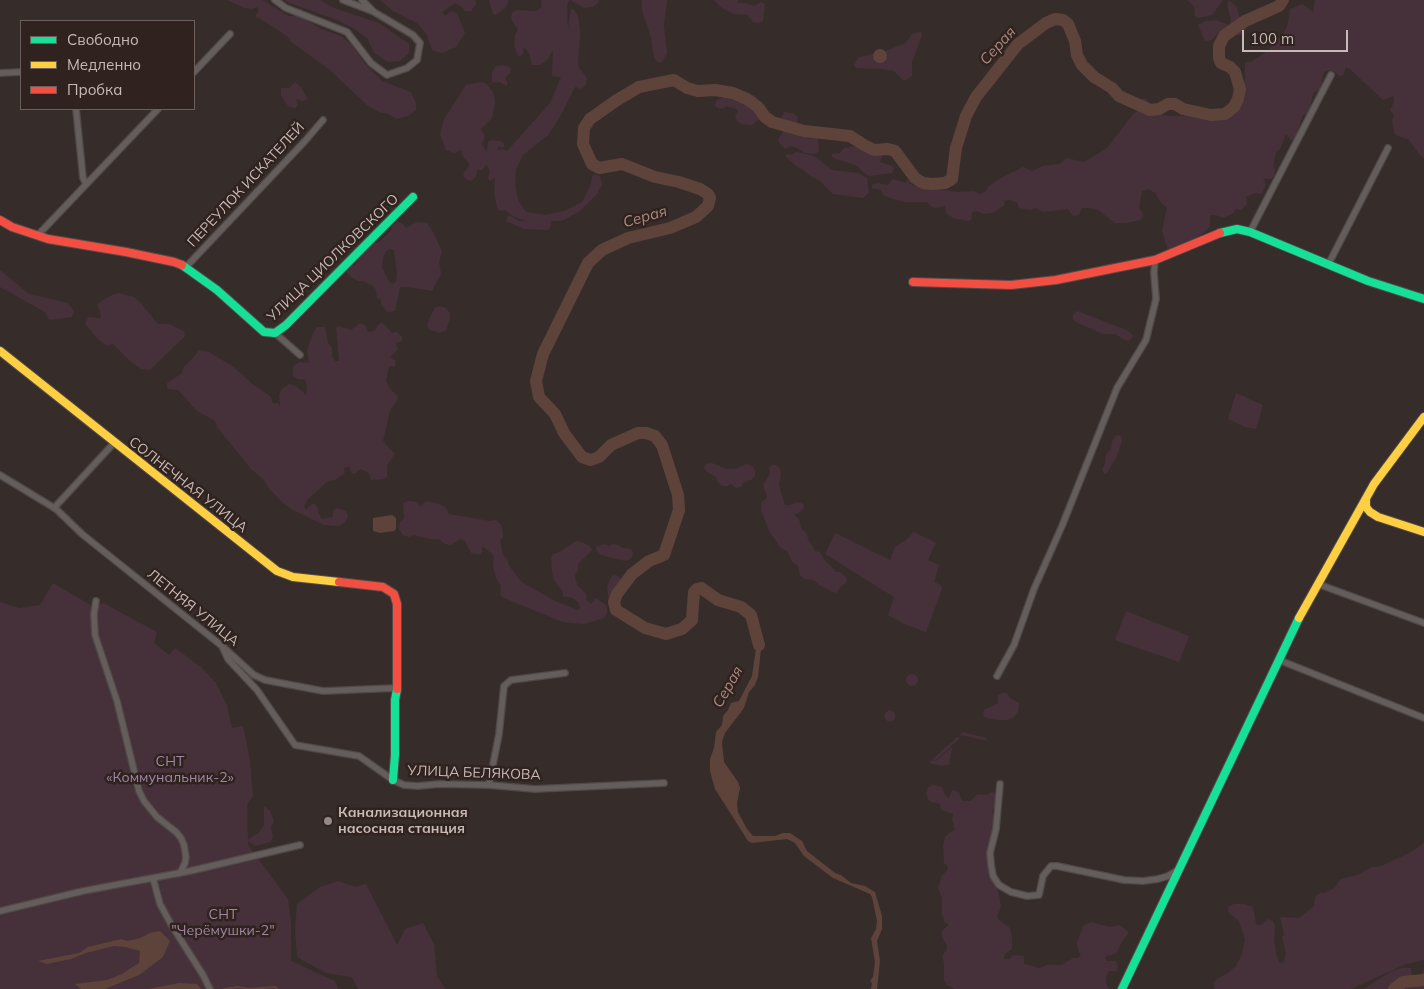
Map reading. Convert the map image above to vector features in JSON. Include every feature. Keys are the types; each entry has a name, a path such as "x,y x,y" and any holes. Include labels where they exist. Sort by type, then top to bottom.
{"street":[{"path":"275,0 286,8 347,32 371,63 387,75 406,68 417,60 420,43 413,36 374,12 343,0"},
{"path":"362,0 374,12"},
{"path":"195,71 230,34"},
{"path":"0,73 20,72"},
{"path":"1250,232 1331,75"},
{"path":"76,110 86,184"},
{"path":"37,236 157,110"},
{"name":"ПЕРЕУЛОК ИСКАТЕЛЕЙ","path":"186,267 306,141 323,120"},
{"path":"1328,265 1388,148"},
{"name":"УЛИЦА ЦИОЛКОВСКОГО","path":"0,220 12,227 37,236 174,262 186,267 218,290 264,332 275,333 286,325 413,197"},
{"path":"913,282 1011,285 1056,280 1155,260 1224,231 1237,229 1250,232 1368,281 1424,299"},
{"path":"997,676 1014,645 1034,589 1062,526 1118,388 1146,340 1156,299 1155,260"},
{"path":"275,333 300,355"},
{"name":"СОЛНЕЧНАЯ УЛИЦА","path":"0,351 277,571 293,577 383,587 394,594 397,604 397,688"},
{"path":"1122,989 1299,618 1374,484 1424,417"},
{"path":"54,508 114,443"},
{"name":"ЛЕТНЯЯ УЛИЦА","path":"0,475 54,508 82,534 222,646 254,674 265,680 323,691 397,688"},
{"path":"1366,499 1366,507 1378,517 1424,532"},
{"path":"1318,584 1424,623"},
{"path":"96,601 94,614 95,635 117,701 139,791 144,801 157,817 181,838 186,857 180,873"},
{"name":"УЛИЦА БЕЛЯКОВА","path":"222,646 228,659 257,690 295,745 359,756 393,780 404,785 489,785 536,789 664,783"},
{"path":"1279,660 1424,718"},
{"path":"489,785 499,734 504,686 511,680 565,673"},
{"path":"393,780 397,688"},
{"path":"1000,784 996,829 990,853 991,864 999,885 1011,892 1037,897 1040,895 1043,876 1051,866 1124,880 1143,881 1158,880 1180,869"},
{"path":"0,911 83,891 180,873 300,845"},
{"path":"153,878 160,904 210,989"}],"green space":[{"path":"227,0 263,0 288,16 301,16 321,29 341,36 351,44 366,65 382,81 411,92 416,104 416,110 408,116 397,119 367,105 330,70 291,42 287,36 255,17 259,10 257,7 252,9 245,8"},
{"path":"285,0 320,0 334,8 379,23 409,44 409,53 400,61 388,62 374,53 367,38 353,28"},
{"path":"380,0 475,0 476,4 471,11 465,11 455,3 442,12 445,16 451,11 457,13 465,33 456,47 442,53 432,50 427,35 417,23 393,11"},
{"path":"489,0 509,0 506,7 496,15 493,14"},
{"path":"541,0 570,0 567,4 568,28 571,9 578,16 580,32 578,66 587,78 586,85 581,89 575,87 560,117 548,135 523,155 516,169 515,183 518,200 526,212 546,215 564,211 582,202 590,187 593,174 600,176 602,184 597,194 580,211 562,221 551,221 551,226 548,230 524,229 506,221 508,215 519,221 526,221 512,216 505,210 498,210 494,194 495,178 489,181 490,172 488,166 486,165 482,170 477,170 476,177 471,181 463,176 470,164 463,157 461,150 454,153 446,150 440,134 444,119 466,85 486,83 493,92 495,102 492,118 481,129 485,136 482,144 487,152 488,141 493,140 503,142 505,147 498,147 497,150 503,149 507,151 550,103 561,77 552,76 553,50 548,59 540,65 532,65 529,54 524,47 523,53 520,57 518,56 514,45 515,35 518,30 511,19 512,13 516,10 536,11 542,7"},
{"path":"570,0 599,0 599,2 593,7 584,8"},
{"path":"642,0 667,0 664,26 667,53 662,62 657,62 654,56 651,38 642,10"},
{"path":"714,0 738,0 738,3 754,6 761,2 765,4 763,21 759,23 753,22 747,15 734,14 722,8"},
{"path":"1187,0 1223,0 1212,15 1198,18 1195,16 1194,6"},
{"path":"1229,0 1237,7 1239,16 1245,25 1245,31 1240,35 1219,32 1212,40 1205,41 1198,25 1206,21 1216,20 1229,25 1231,20 1227,4"},
{"path":"1315,0 1424,0 1424,158 1408,139 1395,135 1392,120 1394,115 1390,110 1394,102 1394,96 1383,100 1350,69 1346,68 1343,75 1340,76 1331,70 1324,72 1320,89 1313,93 1309,113 1303,115 1295,138 1291,140 1286,134 1280,149 1276,152 1273,166 1275,170 1274,176 1271,179 1263,178 1266,184 1262,194 1255,193 1246,197 1247,204 1241,210 1236,209 1232,214 1223,218 1210,215 1210,227 1190,243 1174,249 1168,250 1162,231 1167,207 1149,189 1142,191 1139,208 1143,214 1141,220 1115,223 1098,210 1090,208 1082,208 1079,215 1073,216 1068,209 1043,212 1036,208 1030,210 1019,208 1017,202 1009,200 1004,201 1005,205 992,213 972,212 971,220 968,221 953,218 946,213 945,206 935,208 927,202 906,202 890,198 883,195 881,190 872,188 872,185 877,183 888,185 893,179 905,183 908,180 912,185 958,192 974,191 980,194 1001,178 1023,167 1032,171 1043,166 1060,164 1066,158 1084,162 1107,148 1134,113 1139,111 1135,105 1139,100 1145,98 1153,112 1169,116 1202,116 1212,120 1222,117 1226,118 1233,113 1230,105 1232,103 1240,105 1245,99 1245,63 1253,61 1270,49 1274,40 1282,37 1288,24 1290,9 1302,4 1313,12"},
{"path":"921,32 922,35 912,62 912,76 904,81 894,71 856,68 854,65 858,58 874,53 887,55 885,51 906,43 912,34"},
{"path":"504,65 511,68 510,73 505,78 508,83 506,86 500,82 492,83 492,72 496,66"},
{"path":"295,82 301,87 308,99 303,101 296,99 298,106 295,108 288,106 281,95 281,88 289,88"},
{"path":"739,94 755,95 760,102 761,118 752,125 742,124 737,121 735,117 738,110 727,106 722,109 715,105 717,100 724,96 731,97"},
{"path":"784,112 793,113 798,117 797,122 801,131 808,134 807,138 817,137 819,151 816,154 805,153 791,146 785,149 780,144 778,140 783,132 781,126 785,124 781,121"},
{"path":"860,145 866,148 869,153 878,152 882,157 880,162 894,168 892,173 869,176 855,165 832,156 832,154 840,153 844,148"},
{"path":"796,152 814,156 832,170 858,173 867,178 869,193 863,198 833,194 820,181 810,176 786,157 786,154 792,155"},
{"path":"398,222 406,228 417,222 427,223 442,252 439,262 441,274 432,291 400,287 395,311 387,312 381,304 381,300 377,298 376,290 373,286 363,281 358,281 346,272 349,266 355,265 367,245 379,242 390,232 393,225","holes":["394,250 397,275 396,282 392,284 389,282 382,267 386,251"]},
{"path":"0,270 29,294 68,303 74,312 72,317 49,320 45,312 0,287"},
{"path":"119,293 134,297 158,324 169,324 185,332 184,337 150,370 141,369 113,344 107,346 85,324 88,317 100,318 101,315 97,304"},
{"path":"440,306 446,308 450,313 450,320 446,330 440,333 430,330 427,326 435,308"},
{"path":"1077,311 1124,329 1133,336 1128,341 1115,334 1103,334 1076,322 1073,319 1073,315"},
{"path":"382,322 392,333 397,332 402,337 402,341 395,343 398,349 390,357 395,360 396,364 394,367 389,366 386,381 398,399 390,410 383,441 395,454 387,465 387,477 384,479 371,480 369,473 361,469 354,474 350,471 350,467 344,467 345,473 335,480 328,481 307,500 304,507 306,510 312,504 315,504 322,519 333,517 333,511 336,508 346,511 348,516 345,522 338,526 324,525 291,509 281,501 264,480 251,469 217,427 215,421 197,411 178,390 168,389 167,386 167,383 182,373 184,367 199,350 209,352 232,366 270,396 273,403 278,403 280,407 279,395 282,389 289,384 296,386 306,395 305,379 298,379 293,376 293,366 299,362 309,363 307,350 317,327 325,327 328,343 332,348 332,356 335,361 339,361 336,328 338,326 351,330 360,323 366,326 368,332 375,331"},
{"path":"1236,393 1263,405 1256,429 1245,427 1228,419"},
{"path":"1119,435 1122,441 1117,456 1107,473 1104,474 1102,469 1105,464 1106,454 1111,449 1115,436"},
{"path":"712,463 727,469 735,469 746,464 752,466 755,470 755,476 743,483 741,487 736,488 731,484 723,486 718,483 716,477 704,468 706,464"},
{"path":"776,465 780,469 779,485 785,505 798,502 803,504 804,508 794,515 799,519 801,528 807,534 815,551 820,552 825,561 836,572 840,572 847,579 837,593 819,585 814,580 805,579 800,575 798,566 792,562 788,552 781,548 769,531 761,510 761,502 767,496 763,485 770,474 769,467"},
{"path":"408,501 417,502 420,507 426,501 439,504 445,507 449,514 490,521 496,520 501,525 503,534 503,538 500,540 503,555 522,582 555,601 578,610 580,608 578,602 573,598 563,596 563,592 554,580 551,558 553,554 558,553 576,541 590,546 592,550 578,564 575,579 578,586 586,594 587,601 591,604 596,598 607,606 607,613 604,618 584,624 563,622 504,598 500,595 501,586 496,578 493,567 494,556 485,548 482,547 481,554 476,554 471,553 465,541 460,539 451,545 445,544 439,539 403,535 399,529 400,522 404,518 403,503"},
{"path":"914,532 936,543 928,560 939,565 934,582 941,585 942,589 926,632 904,624 888,615 894,597 825,554 835,533 890,560 895,547"},
{"path":"604,544 609,546 613,544 631,549 632,557 625,561 601,555 596,547"},
{"path":"615,575 622,579 620,584 623,592 617,605 613,606 609,605 607,586 612,576"},
{"path":"53,583 94,607 103,603 157,632 154,643 169,655 175,648 201,667 216,683 227,705 232,728 243,726 250,761 253,796 247,804 248,840 259,832 264,825 264,806 270,811 274,821 271,828 273,837 270,842 255,846 248,841 248,845 288,899 291,922 291,961 335,981 338,989 0,989 0,602 19,608 40,605"},
{"path":"1126,611 1189,636 1179,662 1115,640"},
{"path":"912,674 918,680 912,686 906,680"},
{"path":"1007,693 1010,698 1019,703 1018,712 1014,717 1007,720 999,720 983,716 984,710 998,703 998,695"},
{"path":"888,711 892,711 895,716 894,720 888,721 885,718 885,714"},
{"path":"963,732 986,738 988,741 960,735"},
{"path":"957,737 960,738 935,761 932,760"},
{"path":"952,747 949,764 943,766 929,763 930,761 936,761"},
{"path":"933,785 942,787 945,795 949,798 952,790 959,792 962,801 970,801 978,794 988,795 993,792 997,796 997,804 992,811 998,839 989,857 1001,907 997,916 999,920 1010,928 1012,939 1012,949 1005,954 1004,959 1009,959 1014,955 1024,956 1024,964 1040,968 1047,965 1062,965 1081,955 1077,943 1083,926 1091,922 1110,927 1119,925 1129,932 1117,953 1105,957 1106,961 1116,961 1118,966 1117,971 1109,971 1106,977 1109,989 955,989 947,985 944,979 942,956 947,946 942,937 942,931 949,924 945,923 942,914 942,898 938,888 942,875 947,871 948,866 944,863 943,845 945,837 955,830 952,820 953,814 941,810 940,804 931,802 928,799 926,794 928,787"},
{"path":"1424,841 1424,960 1406,964 1351,989 1215,989 1213,984 1217,979 1236,966 1242,954 1245,939 1239,921 1229,913 1228,907 1234,904 1244,904 1253,907 1256,924 1261,925 1268,919 1273,921 1275,926 1276,954 1280,963 1284,962 1286,954 1280,917 1299,918 1314,906 1315,897 1334,888 1341,879 1357,875 1372,867 1381,866 1409,853 1423,844"},
{"path":"338,881 356,887 366,884 397,945 405,929 423,923 434,944 437,976 445,989 358,989 352,977 326,973 297,957 295,931 297,904 320,887"},
{"path":"1402,968 1411,968 1412,977 1419,976 1424,970 1424,989 1364,989 1390,972"}],"shaded area":[{"path":"880,49 885,51 887,56 885,61 880,63 875,61 873,56 875,51"},
{"path":"392,515 396,518 396,529 394,531 380,533 373,531 373,518"},
{"path":"757,628 761,649 758,677 755,685 749,692 744,708 725,733 722,742 724,762 740,788 737,803 738,812 753,836 775,836 790,833 802,841 807,851 835,873 851,883 865,886 875,892 882,916 882,929 877,941 880,961 877,989 871,989 872,983 870,981 873,977 875,962 871,938 876,929 877,921 870,894 833,878 804,856 795,843 787,839 752,843 748,841 715,789 710,771 710,759 714,748 716,732 722,725 723,716 731,703 739,701 752,676 756,648 751,629"},
{"path":"160,931 170,941 163,957 139,975 105,989 81,989 75,984 107,980 122,974 139,963 140,951 114,946 47,964 38,961 79,953 88,947 121,939 128,941"},
{"path":"179,983 197,984 201,989 148,989"}],"waterway":[{"name":"Серая","path":"759,645 751,615 741,607 718,600 701,588 694,592 692,620 682,629 666,634 645,628 616,610 614,602 617,594 632,574 649,561 664,555 679,510 678,495 662,445 655,436 638,433 611,445 599,457 591,460 582,457 564,433 555,414 539,397 536,381 543,354 588,263 602,250 628,238 670,228 696,217 708,206 710,198 708,194 700,189 655,177 622,164 599,168 592,164 583,144 584,128 590,119 639,87 674,80 687,88 698,91 715,90 733,93 747,99 758,107 765,117 772,122 804,131 850,136 874,150 888,149 895,151 915,178 923,183 945,183 952,179 956,148 966,116 976,97 1018,44 1046,23 1055,19 1063,20 1068,24 1075,41 1077,55 1082,65 1094,77 1112,88 1119,96 1150,110 1159,109 1168,104 1175,104 1183,109 1211,115 1225,114 1234,107 1240,89 1235,72 1230,67 1221,63 1219,58 1219,46 1224,36 1245,21 1279,6 1283,0"},
{"path":"1394,989 1403,982 1424,980"},
{"path":"224,989 238,987 249,989 275,987 277,989"}],"traffic: fast":[{"path":"182,265 217,290 264,332 275,333 286,325 413,197"},
{"path":"1220,233 1237,229 1250,232 1368,281 1424,299"},
{"path":"1122,989 1299,618"},
{"path":"393,780 395,700 397,689"}],"traffic: slow":[{"path":"0,351 277,571 293,577 339,582"},
{"path":"1299,618 1374,484 1424,417"},
{"path":"1366,499 1366,507 1378,517 1424,532"}],"traffic: jam":[{"path":"0,220 12,227 48,239 126,252 182,265"},
{"path":"913,282 1011,285 1056,280 1155,260 1220,233"},
{"path":"339,582 383,587 394,594 397,604 397,689"}],"place":[{"name":"Канализационная насосная станция","path":"328,821"}],"park label":[{"name":"СНТ «Коммунальник-2»","path":"170,770"},
{"name":"СНТ \"Черёмушки-2\"","path":"223,924"}]}
